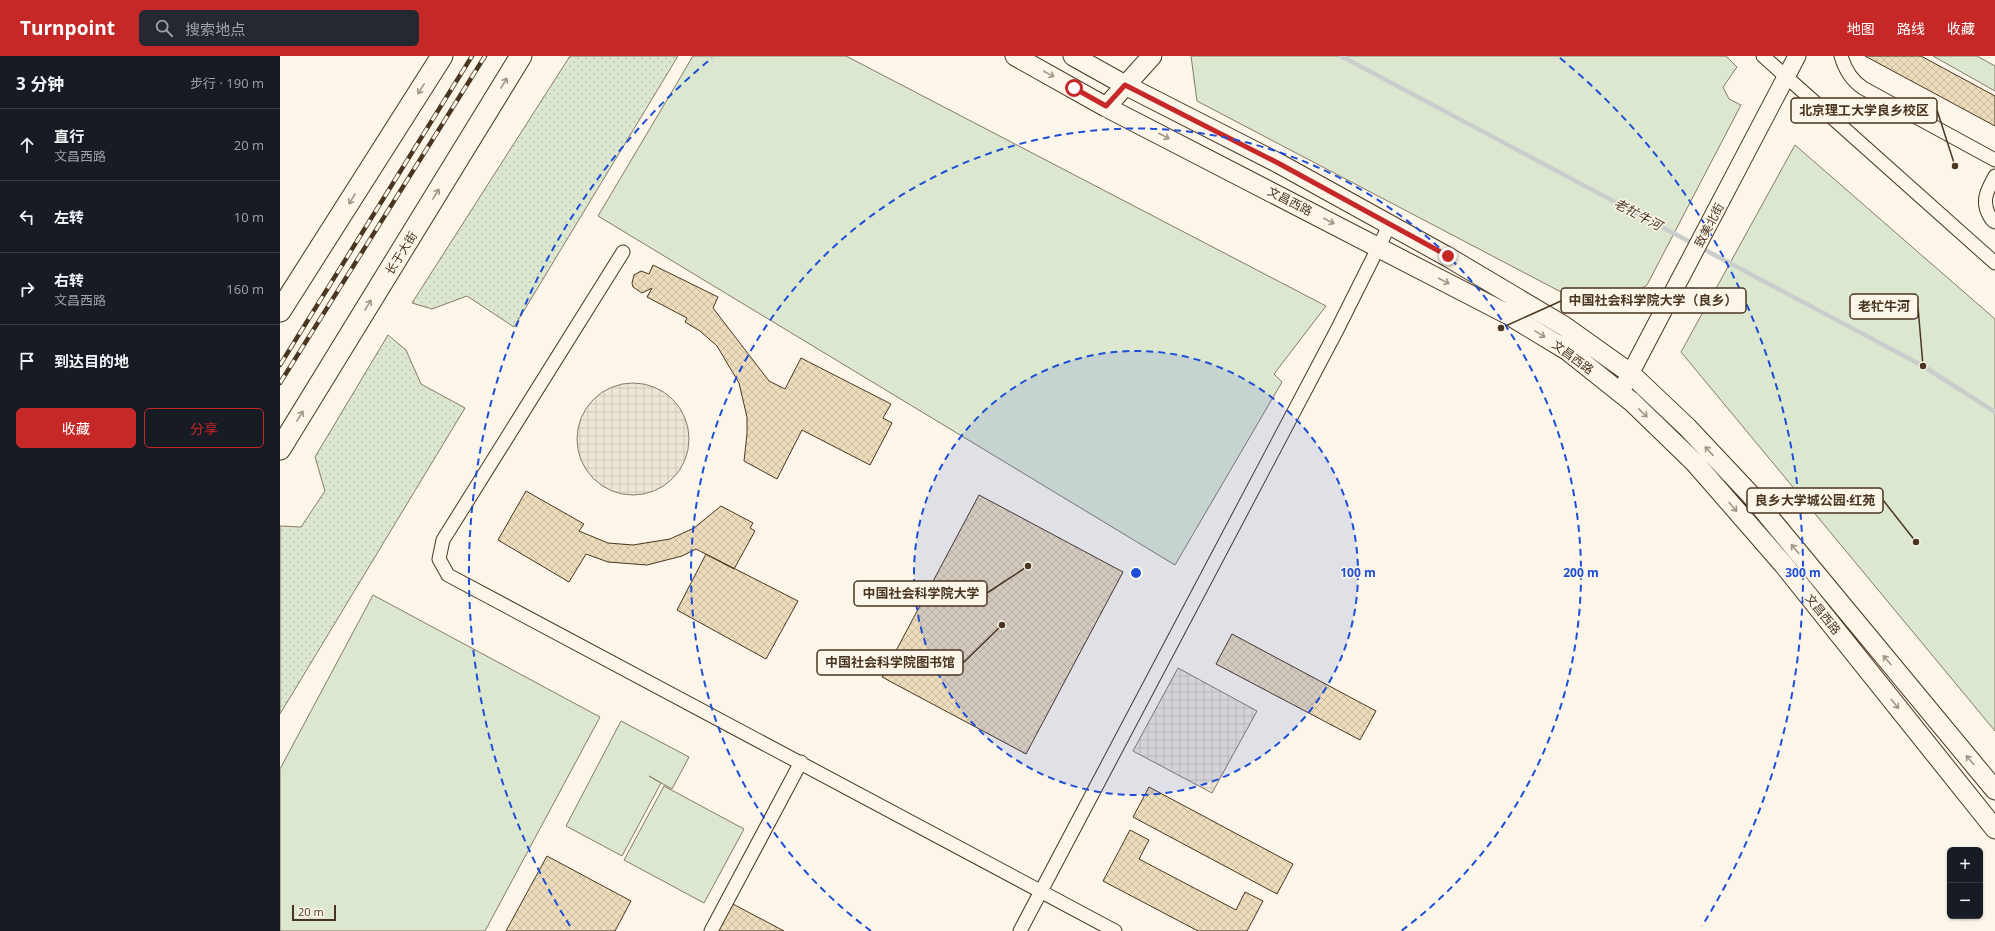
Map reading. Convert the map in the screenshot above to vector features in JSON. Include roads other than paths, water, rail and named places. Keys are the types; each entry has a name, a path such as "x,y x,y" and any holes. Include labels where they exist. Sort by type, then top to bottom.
{"main road":[{"path":"280,311 442,56"},
{"name":"长于大街","path":"280,449 521,56"},
{"name":"文昌西路","path":"1015,56 1106,106 1507,314 1568,351 1620,393 1695,463 1783,564 1995,828"},
{"name":"文昌西路","path":"1073,56 1101,62 1125,85 1278,163 1390,224 1534,307 1630,373 1687,427 1750,494 1995,790"},
{"path":"1106,106 1152,56"},
{"path":"1074,88 1101,62"}],"street":[{"path":"1763,56 1995,263"},
{"name":"致美北街","path":"1620,393 1797,56"},
{"path":"1841,56 1843,64 1852,81 1995,160"},
{"path":"1995,176 1985,194 1985,207 1992,220 1995,222"},
{"path":"1020,931 1333,337 1390,224"},
{"path":"623,252 443,540 439,559 448,575 1115,931"},
{"path":"711,931 800,762"}],"waterway":[{"name":"老牤牛河","path":"1341,56 1923,366 1995,412"}],"railway":[{"path":"280,365 472,56"},
{"path":"280,383 485,56"}],"place":[{"name":"北京理工大学良乡校区","path":"1955,166"},
{"name":"中国社会科学院大学（良乡）","path":"1501,328"},
{"name":"老牤牛河","path":"1923,366"},
{"name":"良乡大学城公园·红苑","path":"1916,542"},
{"name":"中国社会科学院大学","path":"1028,566"},
{"name":"中国社会科学院图书馆","path":"1002,625"}]}
